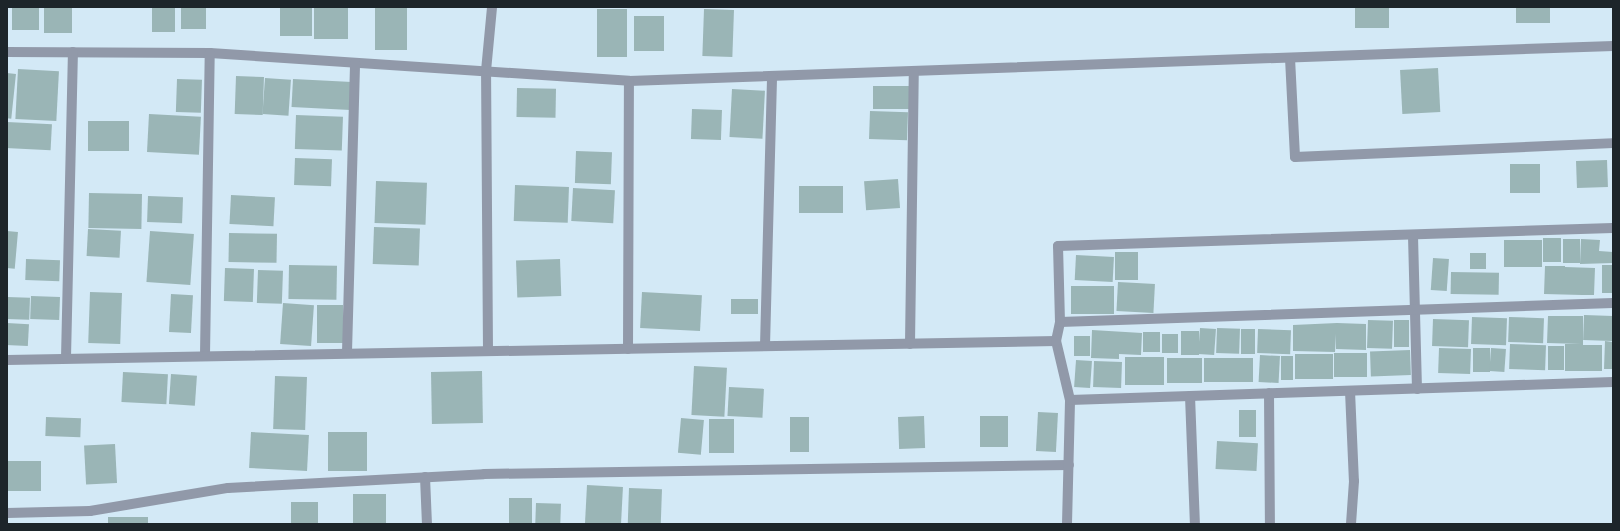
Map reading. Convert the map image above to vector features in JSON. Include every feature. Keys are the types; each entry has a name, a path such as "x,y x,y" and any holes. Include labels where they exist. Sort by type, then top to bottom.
{"street":[{"path":"488,351 486,72 492,7"},
{"path":"7,52 210,53 629,81 1613,46"},
{"path":"66,358 73,52"},
{"path":"205,355 210,53"},
{"path":"1290,58 1295,157 1613,143"},
{"path":"347,352 354,62"},
{"path":"910,344 914,71"},
{"path":"765,346 772,76"},
{"path":"628,349 629,81"},
{"path":"1067,524 1070,400 1056,341 1060,322 1058,246 1413,236 1613,228"},
{"path":"1413,236 1417,388"},
{"path":"1060,322 1613,304"},
{"path":"7,360 347,352 628,349 1056,341"},
{"path":"1070,400 1613,382"},
{"path":"1350,391 1354,481 1351,524"},
{"path":"1269,393 1270,524"},
{"path":"1190,396 1195,524"},
{"path":"7,513 90,511 228,488 425,477 1069,465"},
{"path":"425,477 427,524"}],"building":[{"path":"12,7 39,7 39,30 12,30"},
{"path":"44,7 72,7 72,33 44,33"},
{"path":"152,7 175,7 175,32 152,32"},
{"path":"181,7 206,7 206,29 181,29"},
{"path":"280,7 312,7 312,36 280,36"},
{"path":"314,7 348,7 348,39 314,39"},
{"path":"375,7 407,7 407,50 375,50"},
{"path":"1355,7 1389,7 1389,28 1355,28"},
{"path":"1516,7 1550,7 1550,23 1516,23"},
{"path":"597,9 627,9 627,57 597,57"},
{"path":"704,9 734,10 732,57 702,56"},
{"path":"634,16 664,16 664,51 634,51"},
{"path":"1438,68 1440,112 1402,114 1400,70"},
{"path":"18,69 59,71 56,121 15,119"},
{"path":"7,73 16,74 11,119 7,118"},
{"path":"236,76 264,77 263,115 235,114"},
{"path":"265,78 291,80 288,116 262,114"},
{"path":"177,79 202,80 201,113 176,112"},
{"path":"293,79 352,82 350,110 292,107"},
{"path":"873,86 910,86 910,109 873,109"},
{"path":"517,88 556,89 555,118 516,117"},
{"path":"732,89 765,91 762,139 729,137"},
{"path":"692,109 722,110 721,140 691,139"},
{"path":"870,111 908,112 907,140 869,139"},
{"path":"149,114 201,117 199,155 147,152"},
{"path":"296,115 343,117 342,151 295,149"},
{"path":"88,121 129,121 129,151 88,151"},
{"path":"7,122 52,124 51,150 7,148"},
{"path":"576,151 612,152 611,184 575,183"},
{"path":"295,158 332,159 331,186 294,185"},
{"path":"1607,160 1608,187 1577,188 1576,161"},
{"path":"1510,164 1540,164 1540,193 1510,193"},
{"path":"898,179 900,208 866,210 864,181"},
{"path":"376,181 427,183 426,225 375,223"},
{"path":"515,185 569,187 568,223 514,221"},
{"path":"799,186 843,186 843,213 799,213"},
{"path":"573,188 615,190 613,223 571,221"},
{"path":"89,193 142,194 141,229 88,228"},
{"path":"231,195 275,197 273,226 229,224"},
{"path":"148,196 183,197 182,223 147,222"},
{"path":"374,227 420,229 419,266 373,264"},
{"path":"88,229 121,231 120,258 87,256"},
{"path":"7,231 18,232 15,269 7,268"},
{"path":"150,231 194,234 190,285 146,282"},
{"path":"229,233 277,234 276,263 228,262"},
{"path":"1543,238 1561,238 1561,262 1543,262"},
{"path":"1563,239 1580,239 1580,263 1563,263"},
{"path":"1581,239 1600,240 1599,251 1613,252 1613,263 1580,264"},
{"path":"1504,240 1542,240 1542,267 1504,267"},
{"path":"1115,252 1138,252 1138,280 1115,280"},
{"path":"1470,253 1486,253 1486,269 1470,269"},
{"path":"1076,255 1114,257 1113,282 1075,280"},
{"path":"1433,258 1449,259 1447,291 1431,290"},
{"path":"26,259 60,260 59,281 25,280"},
{"path":"560,259 561,296 517,298 516,261"},
{"path":"289,265 337,266 336,300 288,299"},
{"path":"1602,265 1613,265 1613,293 1602,293"},
{"path":"1545,266 1595,268 1594,295 1544,294"},
{"path":"225,268 254,269 253,302 224,301"},
{"path":"258,270 283,271 282,304 257,303"},
{"path":"1451,272 1499,273 1499,295 1451,294"},
{"path":"1118,282 1155,284 1153,313 1116,311"},
{"path":"1071,286 1114,286 1114,314 1071,314"},
{"path":"90,292 122,293 120,344 88,343"},
{"path":"642,292 702,295 700,331 640,328"},
{"path":"171,294 193,295 191,333 169,332"},
{"path":"31,296 60,297 59,320 30,319"},
{"path":"7,297 30,298 29,320 7,319"},
{"path":"731,299 758,299 758,314 731,314"},
{"path":"283,303 314,305 311,346 280,344"},
{"path":"317,305 343,305 343,343 317,343"},
{"path":"1584,315 1613,316 1612,341 1583,340"},
{"path":"1548,316 1583,316 1583,345 1602,345 1602,371 1565,371 1565,344 1581,344 1547,343"},
{"path":"1472,317 1507,318 1506,345 1471,344"},
{"path":"1509,317 1544,318 1543,343 1508,342"},
{"path":"1433,319 1469,320 1468,347 1432,346"},
{"path":"1368,320 1393,321 1392,349 1367,348"},
{"path":"1394,320 1409,320 1409,347 1394,347"},
{"path":"7,323 29,324 28,346 7,345"},
{"path":"1337,323 1366,324 1366,350 1336,349 1336,334 1335,352 1293,351 1293,325"},
{"path":"1200,328 1216,329 1214,355 1198,354"},
{"path":"1217,328 1240,329 1239,354 1216,353"},
{"path":"1241,329 1255,329 1255,354 1241,354"},
{"path":"1258,329 1291,330 1290,354 1257,353"},
{"path":"1092,330 1142,333 1141,355 1119,354 1119,359 1091,358"},
{"path":"1181,331 1199,331 1199,355 1181,355"},
{"path":"1143,332 1160,332 1160,352 1143,352"},
{"path":"1162,334 1178,334 1178,353 1162,353"},
{"path":"1074,336 1090,336 1090,356 1074,356"},
{"path":"1605,341 1613,342 1613,369 1604,369"},
{"path":"1510,344 1546,345 1545,370 1509,369"},
{"path":"1548,346 1564,346 1564,370 1548,370"},
{"path":"1439,348 1471,349 1470,374 1438,373"},
{"path":"1473,348 1490,348 1490,372 1473,372"},
{"path":"1491,348 1506,349 1504,372 1489,371"},
{"path":"1410,350 1411,375 1371,376 1370,351"},
{"path":"1334,353 1367,353 1367,377 1334,377"},
{"path":"1295,354 1333,354 1333,379 1295,379"},
{"path":"1260,355 1280,356 1279,383 1259,382"},
{"path":"1281,356 1293,356 1293,380 1281,380"},
{"path":"1125,357 1164,357 1164,385 1125,385"},
{"path":"1167,358 1202,358 1202,383 1167,383"},
{"path":"1204,358 1253,358 1253,382 1204,382"},
{"path":"1076,360 1092,361 1090,388 1074,387"},
{"path":"1094,361 1122,362 1121,388 1093,387"},
{"path":"694,366 727,368 724,417 691,415"},
{"path":"482,371 483,423 432,424 431,372"},
{"path":"123,372 168,374 166,404 121,402"},
{"path":"171,374 197,376 195,406 169,404"},
{"path":"275,376 307,377 305,430 273,429"},
{"path":"729,387 764,389 762,418 727,416"},
{"path":"1239,410 1256,410 1256,437 1239,437"},
{"path":"1038,412 1058,413 1056,452 1036,451"},
{"path":"924,416 925,448 899,449 898,417"},
{"path":"980,416 1008,416 1008,447 980,447"},
{"path":"46,417 81,418 80,437 45,436"},
{"path":"790,417 809,417 809,452 790,452"},
{"path":"681,418 704,420 701,455 678,453"},
{"path":"709,419 734,419 734,453 709,453"},
{"path":"251,432 309,435 307,471 249,468"},
{"path":"328,432 367,432 367,471 328,471"},
{"path":"1217,441 1258,443 1256,471 1216,469"},
{"path":"115,444 117,483 86,485 84,446"},
{"path":"7,461 41,461 41,491 7,491"},
{"path":"587,485 623,487 621,524 585,524"},
{"path":"629,488 662,489 661,524 628,524"},
{"path":"353,494 386,494 386,524 353,524"},
{"path":"509,498 532,498 532,524 509,524"},
{"path":"291,502 318,502 318,524 291,524"},
{"path":"536,503 561,504 560,524 535,524"},
{"path":"108,517 148,517 148,524 108,524"}]}
